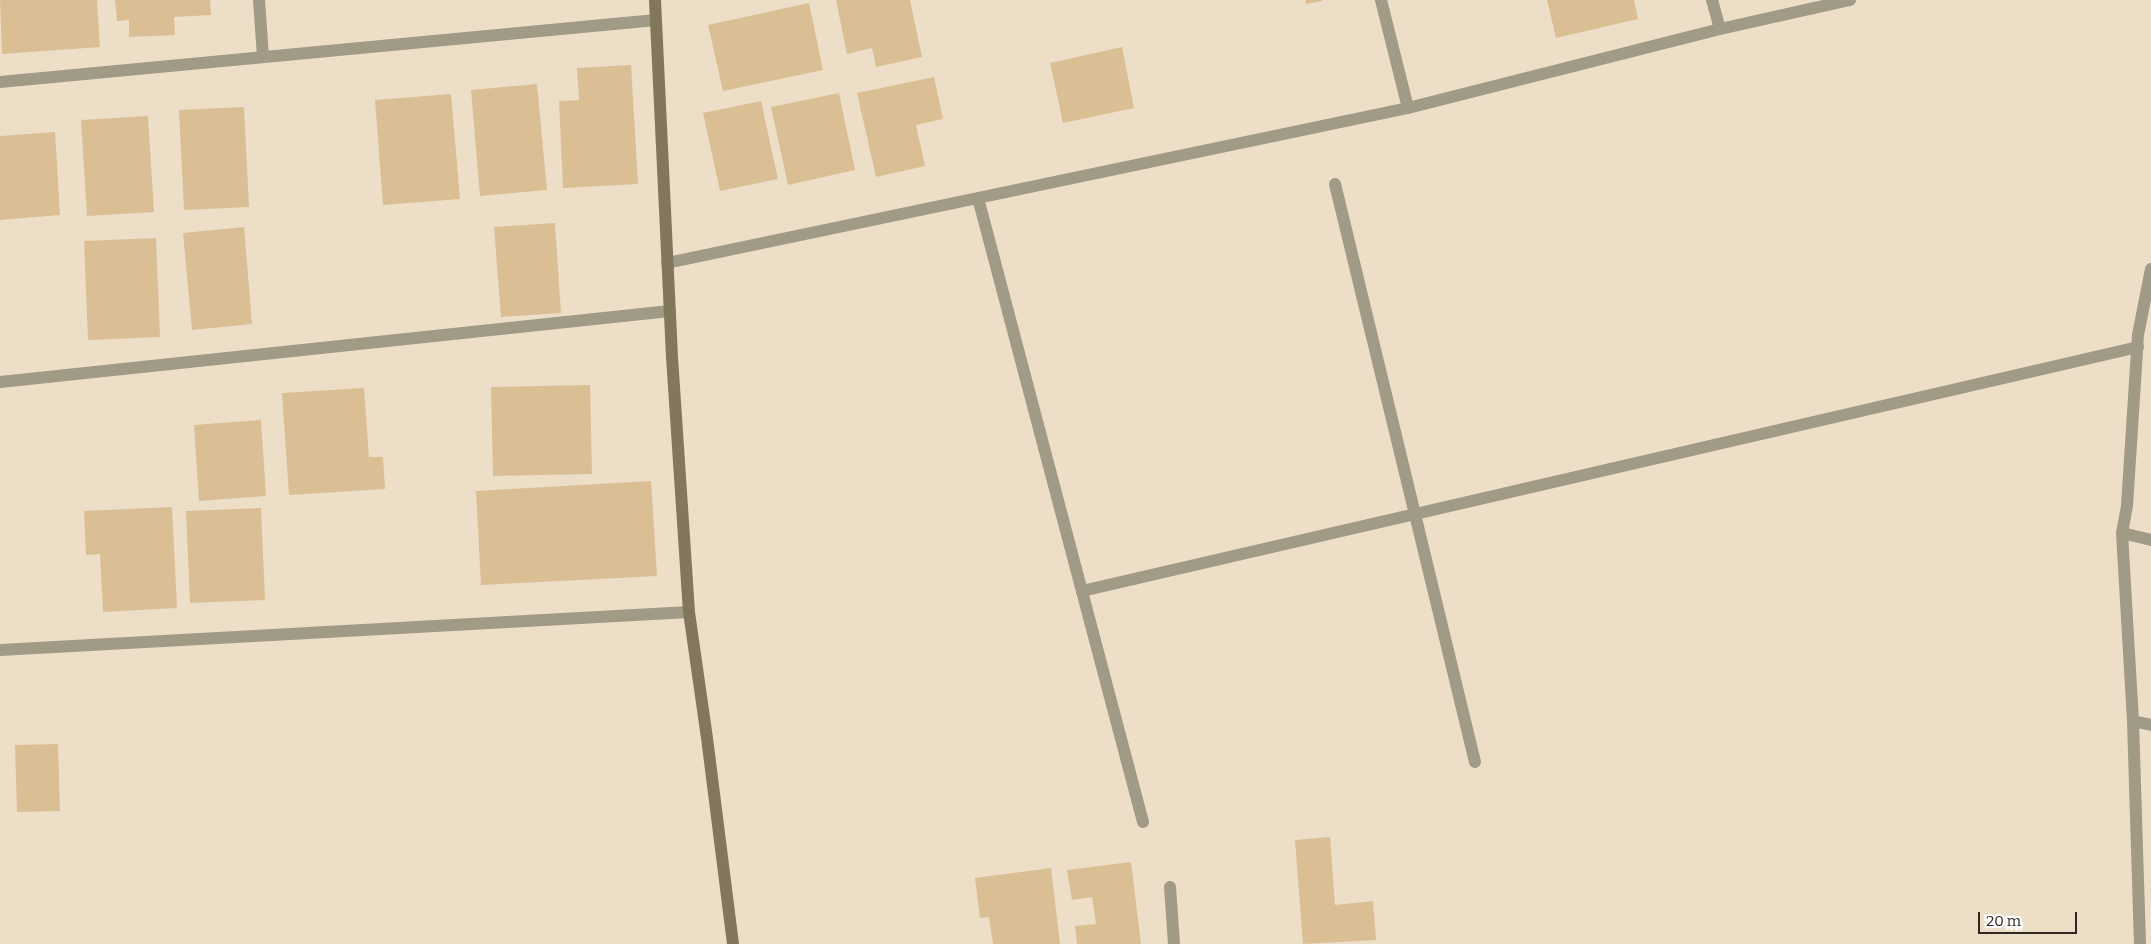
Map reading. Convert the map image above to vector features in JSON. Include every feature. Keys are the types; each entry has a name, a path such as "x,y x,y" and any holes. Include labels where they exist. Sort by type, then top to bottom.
{"street":[{"path":"259,0 263,57"},
{"path":"655,0 667,263 689,612 733,944"},
{"path":"1381,0 1408,108"},
{"path":"1712,0 1720,29"},
{"path":"667,263 1408,108 1720,29 1850,0"},
{"path":"0,82 656,20"},
{"path":"1335,184 1475,762"},
{"path":"978,198 1143,822"},
{"path":"2140,944 2134,721 2122,533 2127,506 2138,341 2151,270"},
{"path":"0,382 670,311"},
{"path":"1082,590 1415,514 2151,338"},
{"path":"2122,533 2151,540"},
{"path":"0,650 689,612"},
{"path":"2134,721 2151,725"},
{"path":"1170,887 1174,944"}],"building":[{"path":"0,0 97,0 100,47 2,54"},
{"path":"115,0 210,0 211,15 174,17 175,35 129,37 129,20 117,21"},
{"path":"836,0 910,0 922,57 876,67 872,48 847,54"},
{"path":"1305,0 1322,0 1322,1 1306,4"},
{"path":"1547,0 1634,0 1638,19 1556,38"},
{"path":"809,3 823,70 723,91 708,25"},
{"path":"1122,47 1134,108 1063,123 1050,63"},
{"path":"631,65 638,184 563,188 559,101 579,100 577,68"},
{"path":"934,77 943,119 916,125 925,166 876,177 857,93"},
{"path":"537,84 547,190 480,196 471,90"},
{"path":"839,93 855,170 788,185 771,107"},
{"path":"451,94 460,199 383,205 375,100"},
{"path":"761,101 778,179 720,191 703,113"},
{"path":"244,107 249,207 184,210 179,110"},
{"path":"148,116 154,212 87,216 81,120"},
{"path":"55,132 60,215 0,220 0,136"},
{"path":"555,223 561,313 501,317 494,227"},
{"path":"244,227 252,324 192,330 183,233"},
{"path":"156,238 160,337 88,340 84,241"},
{"path":"590,385 592,474 493,476 491,387"},
{"path":"364,388 369,457 383,457 385,489 289,495 282,393"},
{"path":"261,420 266,496 199,501 194,425"},
{"path":"651,481 657,576 481,585 476,491"},
{"path":"172,507 177,608 103,612 100,554 86,555 84,511"},
{"path":"261,508 265,600 190,603 186,511"},
{"path":"58,744 60,811 17,812 15,745"},
{"path":"1330,837 1335,905 1373,901 1376,940 1303,944 1295,840"},
{"path":"1131,862 1141,944 1077,944 1075,926 1096,924 1092,897 1072,900 1067,870"},
{"path":"1051,868 1060,944 993,944 989,917 980,918 975,878"}]}
